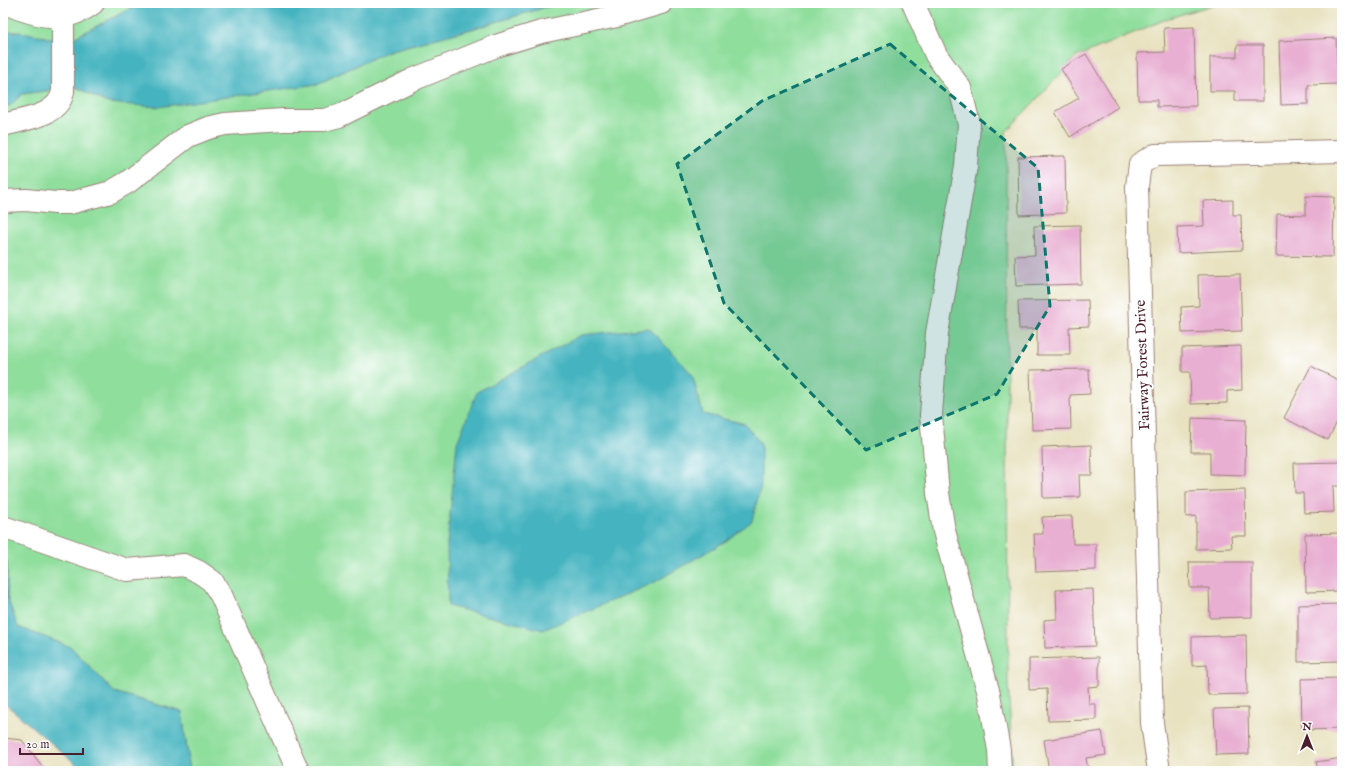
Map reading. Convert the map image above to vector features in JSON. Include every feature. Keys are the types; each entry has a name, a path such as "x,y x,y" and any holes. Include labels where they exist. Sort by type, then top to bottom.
{"street":[{"path":"5,3 26,11 63,21 93,3"},
{"path":"3,201 26,200 62,203 111,192 128,182 188,136 208,128 225,124 283,120 324,120 339,116 412,80 496,46 540,32 617,16 661,3"},
{"path":"913,3 936,55 960,88 969,124 966,166 937,333 931,415 938,493 944,530 989,694 999,750 1000,771"},
{"path":"3,125 41,115 50,110 59,101 62,91 63,21"},
{"name":"Fairway Forest Drive","path":"1159,771 1152,723 1137,186 1140,164 1155,155 1342,151"},
{"path":"3,527 110,566 127,570 184,565 199,572 212,581 221,595 298,771"}],"highlighted area":[{"path":"890,44 1038,168 1050,306 997,394 866,450 724,303 677,164 762,101"}],"green space":[{"path":"3,3 141,3 66,42 27,33 3,31"},
{"path":"560,3 1219,3 1169,18 1076,57 1006,132 1008,681 1013,771 190,771 182,712 114,692 71,647 18,627 7,597 7,562 3,559 3,109 12,104 22,94 75,87 108,103 317,84 388,51 475,28","holes":["692,374 703,414 745,424 477,392"]}],"water":[{"path":"141,3 560,3 475,28 388,51 317,84 158,107 108,103 75,87 22,94 12,104 3,109 3,31 27,33 66,42"},
{"path":"649,328 692,374 703,414 745,424 761,444 761,485 752,521 726,541 653,583 543,630 448,606 447,545 457,443 477,392 581,335"},
{"path":"3,559 7,561 7,597 18,627 71,647 114,692 182,712 190,771 84,771 3,702"}],"building":[{"path":"1194,27 1196,106 1157,107 1157,100 1138,100 1137,53 1165,52 1164,28"},
{"path":"1336,38 1338,84 1308,85 1308,104 1281,105 1279,41"},
{"path":"1237,45 1263,45 1263,101 1235,101 1235,91 1210,91 1210,57 1237,57"},
{"path":"1086,54 1118,107 1070,137 1055,112 1079,98 1061,69"},
{"path":"1065,156 1066,213 1019,215 1018,157"},
{"path":"1306,196 1334,197 1333,257 1276,256 1277,214 1306,215"},
{"path":"1233,200 1233,215 1241,215 1242,250 1178,253 1177,227 1204,226 1203,201"},
{"path":"1080,225 1081,284 1016,286 1015,256 1035,255 1034,226"},
{"path":"1240,274 1242,331 1182,333 1181,307 1199,306 1198,275"},
{"path":"1088,300 1089,326 1069,327 1070,355 1037,355 1037,329 1019,329 1018,301"},
{"path":"1241,346 1242,390 1227,391 1227,403 1191,404 1190,372 1182,372 1182,348"},
{"path":"1311,366 1342,382 1342,412 1328,440 1284,418"},
{"path":"1089,369 1090,394 1070,395 1071,429 1032,430 1030,370"},
{"path":"1192,418 1246,420 1245,475 1210,474 1210,452 1191,452"},
{"path":"1091,445 1092,475 1079,475 1080,497 1043,498 1042,447"},
{"path":"1342,462 1342,486 1333,486 1334,512 1304,513 1303,493 1295,493 1294,463"},
{"path":"1245,490 1246,536 1231,536 1232,548 1196,549 1196,516 1186,517 1186,492"},
{"path":"1072,516 1073,544 1096,544 1096,570 1036,572 1034,534 1043,534 1042,517"},
{"path":"1342,533 1342,591 1306,592 1305,534"},
{"path":"1189,562 1252,562 1252,617 1210,618 1209,588 1190,588"},
{"path":"1093,589 1095,646 1045,648 1044,620 1057,619 1056,590"},
{"path":"1342,604 1342,661 1298,662 1298,605"},
{"path":"1246,635 1247,694 1208,695 1207,665 1192,666 1192,637"},
{"path":"1099,657 1099,686 1088,687 1089,704 1096,704 1096,720 1048,721 1047,689 1029,690 1029,659"},
{"path":"1342,678 1342,729 1302,730 1301,679"},
{"path":"1248,708 1249,754 1216,755 1214,709"},
{"path":"1102,731 1106,755 1086,758 1088,771 1049,771 1044,740"},
{"path":"3,738 22,740 46,771 3,771"},
{"path":"1342,758 1342,771 1318,771 1316,762"}]}
